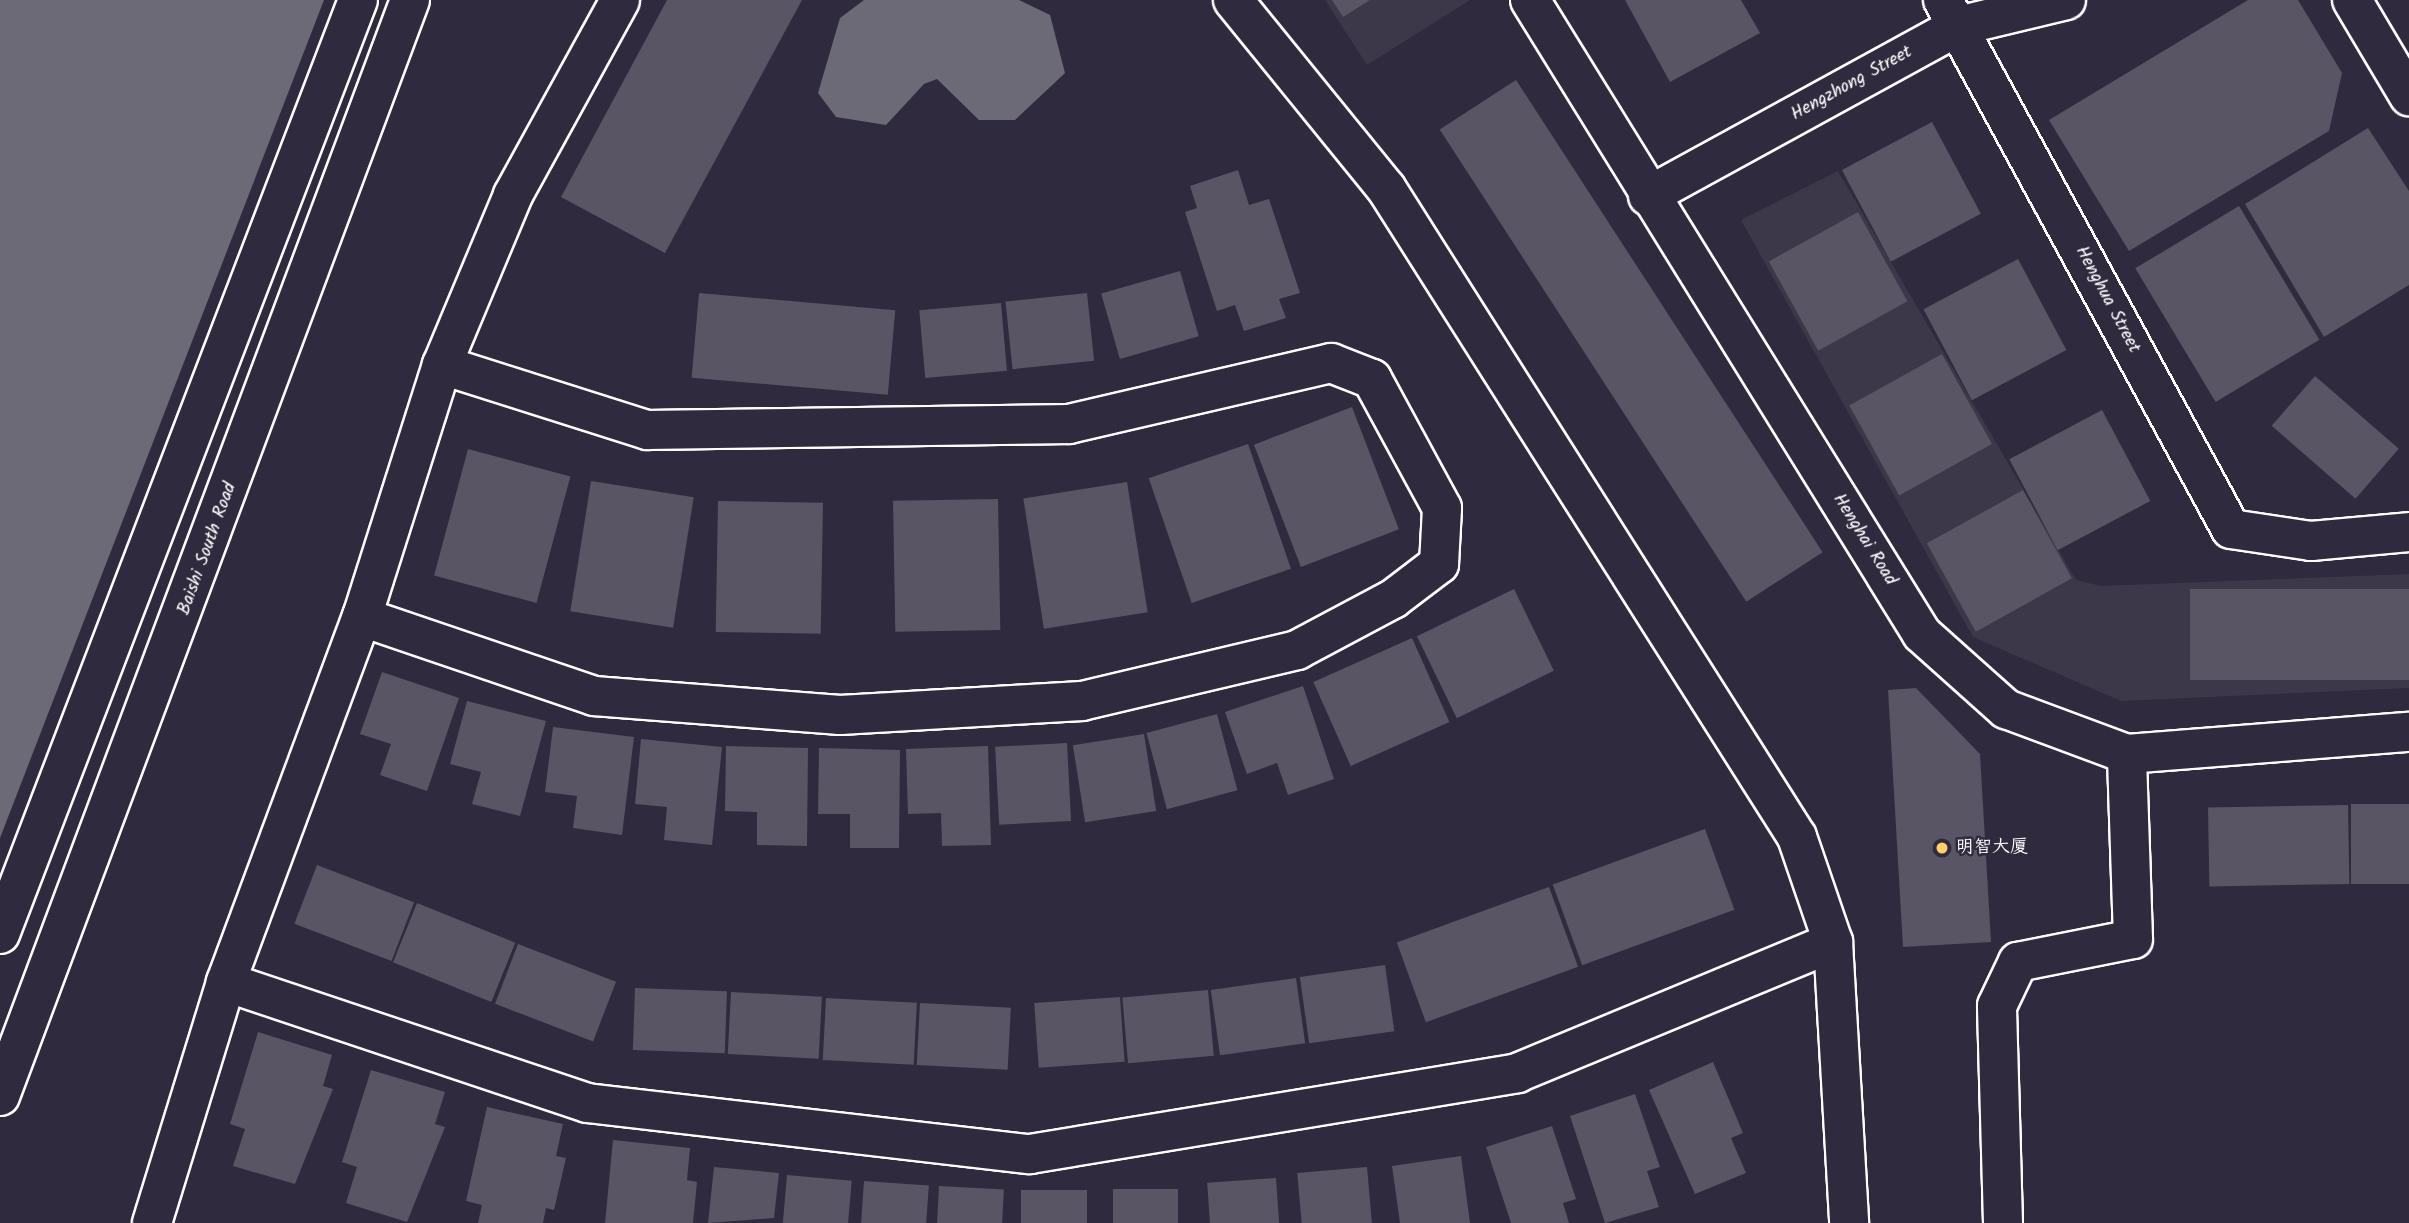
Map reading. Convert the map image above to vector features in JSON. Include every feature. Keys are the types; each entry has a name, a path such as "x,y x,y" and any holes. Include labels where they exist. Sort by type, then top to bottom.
{"street":[{"path":"0,934 358,0"},
{"name":"Baishi South Road","path":"0,1096 410,0"},
{"path":"152,1223 226,982 362,617 442,365 513,195 620,0"},
{"path":"1234,0 1394,200 1797,837 1833,942 1849,1223"},
{"name":"Henghai Road","path":"1530,0 1648,196 1922,634 2006,709 2127,754 2409,733"},
{"name":"Hengzhong Street","path":"1648,196 1951,13 2066,0"},
{"path":"2352,0 2409,96"},
{"name":"Henghua Street","path":"1951,13 2231,529 2311,541 2409,532"},
{"path":"362,617 594,696 839,715 1082,701 1297,650 1393,599 1439,564 1442,508 1436,496 1372,379 1331,363 1069,425 647,430 442,365"},
{"path":"2003,1223 1997,1006 2018,962 2133,939 2127,754"},
{"path":"226,982 587,1103 1030,1154 1517,1073 1833,942"}],"shaded area":[{"path":"0,0 324,0 0,838"},
{"path":"864,0 1019,0 1050,15 1065,73 1015,120 979,120 937,79 924,84 886,125 836,117 818,93 840,18"},
{"path":"1325,0 1470,0 1367,65"},
{"path":"1838,171 2076,580 2101,586 2409,574 2409,688 2121,701 1973,637 1741,220"}],"building":[{"path":"667,0 802,0 665,253 561,197"},
{"path":"1332,0 1370,0 1343,17"},
{"path":"1625,0 1741,0 1760,33 1670,82"},
{"path":"2248,0 2298,0 2342,73 2329,131 2129,251 2049,120"},
{"path":"1516,80 1823,552 1746,602 1440,130"},
{"path":"1932,122 1981,214 1891,262 1842,170"},
{"path":"2368,128 2409,191 2409,285 2324,337 2245,204"},
{"path":"1238,170 1249,205 1269,199 1300,293 1279,299 1286,318 1244,331 1235,305 1217,311 1185,212 1197,208 1190,186"},
{"path":"2239,206 2319,340 2216,402 2135,268"},
{"path":"1858,212 1907,301 1818,351 1769,261"},
{"path":"2018,259 2066,350 1972,400 1924,309"},
{"path":"1180,271 1199,336 1120,359 1101,294"},
{"path":"699,293 895,310 888,395 692,378"},
{"path":"1087,293 1094,361 1013,369 1005,302"},
{"path":"1001,303 1007,371 925,378 919,310"},
{"path":"1942,354 1992,444 1899,495 1849,405"},
{"path":"2315,376 2399,449 2355,499 2272,426"},
{"path":"1352,407 1399,529 1301,567 1254,445"},
{"path":"2102,410 2150,501 2058,550 2009,459"},
{"path":"1248,444 1291,569 1192,603 1149,478"},
{"path":"468,449 570,476 536,603 434,576"},
{"path":"591,481 694,497 673,628 570,611"},
{"path":"1127,482 1148,612 1044,629 1023,498"},
{"path":"2023,490 2072,578 1976,632 1927,543"},
{"path":"998,499 1000,630 895,632 893,501"},
{"path":"718,501 823,503 821,634 716,632"},
{"path":"1514,589 1554,671 1457,718 1417,636"},
{"path":"2190,589 2409,589 2409,680 2190,680"},
{"path":"1412,638 1449,722 1351,766 1313,682"},
{"path":"382,672 459,698 427,791 380,775 391,744 360,734"},
{"path":"1303,686 1334,779 1288,795 1277,763 1247,774 1225,712"},
{"name":"明智大厦","path":"1916,688 1980,754 1991,942 1903,947 1888,690"},
{"path":"467,701 546,721 520,816 472,804 481,772 450,764"},
{"path":"1217,714 1237,790 1167,809 1146,733"},
{"path":"553,727 634,737 622,835 573,828 577,796 545,792"},
{"path":"1144,734 1156,811 1085,822 1073,745"},
{"path":"641,739 722,747 712,845 664,840 667,807 635,804"},
{"path":"1067,743 1071,821 999,825 995,747"},
{"path":"726,746 808,748 807,846 757,845 757,812 725,811"},
{"path":"988,746 991,845 942,846 941,813 908,814 906,749"},
{"path":"819,748 900,750 899,848 850,848 850,814 818,814"},
{"path":"2351,804 2409,804 2409,884 2351,884"},
{"path":"2348,805 2349,884 2209,886 2208,807"},
{"path":"1705,829 1734,910 1582,965 1553,884"},
{"path":"317,865 414,902 392,961 294,924"},
{"path":"1549,887 1578,967 1426,1022 1397,942"},
{"path":"417,903 515,943 491,1002 393,962"},
{"path":"518,944 616,982 593,1041 495,1004"},
{"path":"1385,965 1394,1031 1309,1043 1300,977"},
{"path":"1296,978 1305,1043 1220,1055 1211,990"},
{"path":"635,988 727,991 725,1053 633,1050"},
{"path":"1208,990 1214,1056 1128,1063 1122,997"},
{"path":"731,992 822,997 819,1059 728,1054"},
{"path":"1120,997 1125,1062 1039,1068 1034,1003"},
{"path":"826,998 917,1003 914,1065 823,1060"},
{"path":"920,1003 1011,1008 1008,1070 917,1065"},
{"path":"258,1032 332,1055 323,1086 333,1089 295,1184 233,1166 245,1129 230,1124"},
{"path":"1713,1062 1743,1133 1731,1138 1746,1173 1695,1194 1649,1090"},
{"path":"371,1070 445,1092 435,1124 445,1127 407,1222 346,1203 357,1167 342,1162"},
{"path":"1635,1094 1660,1167 1647,1171 1659,1207 1605,1223 1570,1116"},
{"path":"487,1107 563,1124 556,1156 566,1158 554,1210 546,1208 543,1223 478,1223 482,1205 466,1201"},
{"path":"1552,1126 1576,1199 1563,1203 1569,1223 1511,1223 1486,1147"},
{"path":"613,1140 690,1148 687,1180 697,1182 693,1223 605,1223"},
{"path":"1461,1156 1470,1223 1400,1223 1392,1166"},
{"path":"714,1167 779,1173 774,1218 708,1223"},
{"path":"1367,1167 1372,1223 1302,1223 1297,1173"},
{"path":"787,1175 852,1181 848,1223 783,1223"},
{"path":"1276,1178 1279,1223 1210,1223 1207,1183"},
{"path":"864,1181 929,1186 926,1223 861,1223"},
{"path":"939,1186 1004,1189 1002,1223 937,1223"},
{"path":"1113,1189 1178,1189 1178,1223 1113,1223"},
{"path":"1021,1190 1087,1190 1087,1223 1021,1223"}],"place":[{"name":"明智大厦","path":"1942,848"}]}
